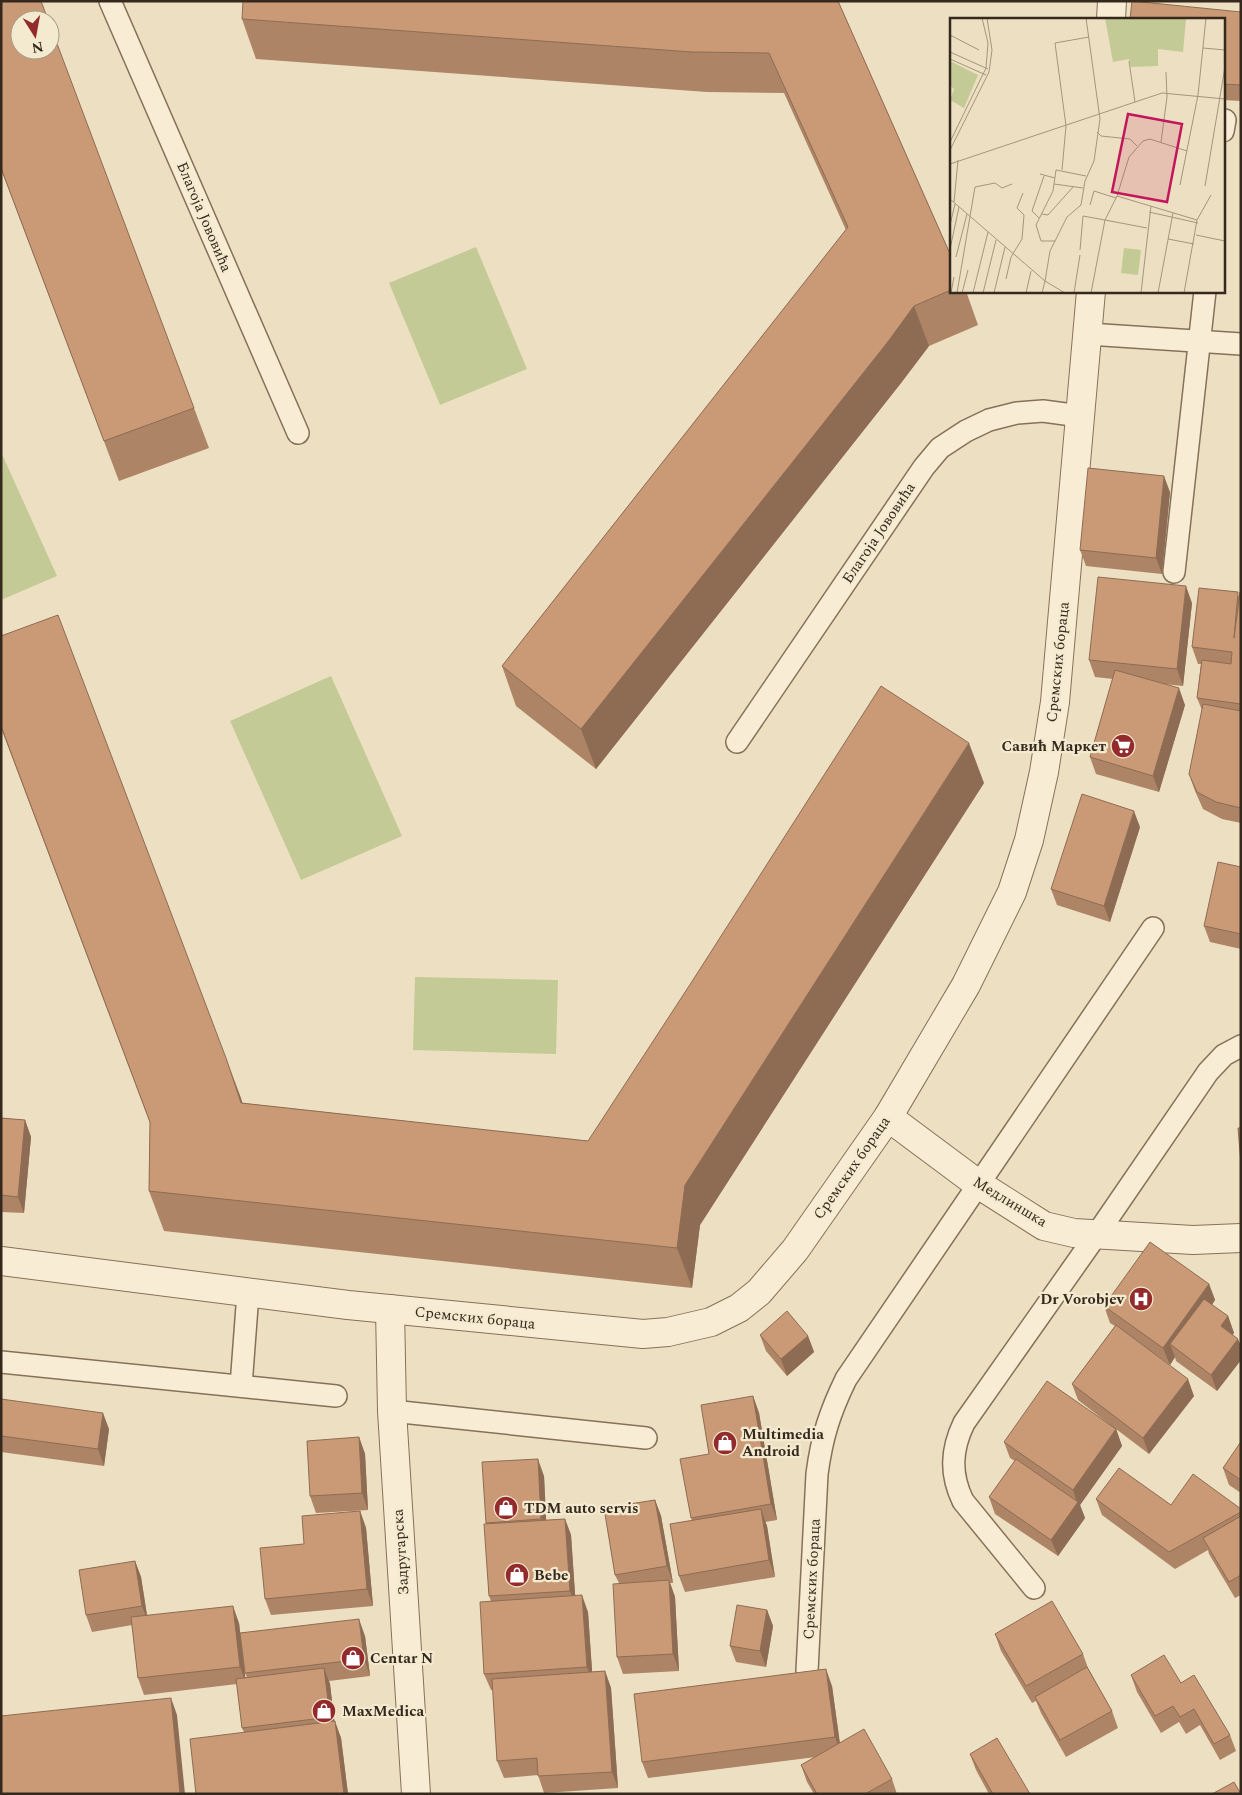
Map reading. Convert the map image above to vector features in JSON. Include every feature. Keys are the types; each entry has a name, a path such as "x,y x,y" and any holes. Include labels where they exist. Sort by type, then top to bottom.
{"street":[{"path":"1111,18 1112,1"},
{"name":"Сремских бораца","path":"1,1261 248,1293 643,1334 668,1332 711,1322 739,1308 759,1292 795,1250 888,1117 966,985 1012,892 1029,840 1044,772 1055,702 1091,292"},
{"name":"Медлиншка","path":"888,1117 978,1184 1044,1226 1074,1233 1193,1240 1241,1238"},
{"name":"Задругарска","path":"390,1309 392,1411 416,1794"}],"lane":[{"name":"Благоја Јововића","path":"110,1 298,433"},
{"path":"1174,572 1205,292"},
{"path":"1088,334 1241,344"},
{"name":"Благоја Јововића","path":"737,742 924,467 940,448 966,431 989,420 1017,413 1043,411 1080,416"},
{"name":"Сремских бораца","path":"807,1671 817,1474 821,1444 827,1422 846,1378 1154,928"},
{"path":"1034,1588 963,1501 957,1488 954,1450 957,1437 964,1423 1208,1072 1224,1055 1241,1046"},
{"path":"241,1386 248,1293"},
{"path":"1,1362 336,1396"},
{"path":"392,1411 646,1438"}],"green space":[{"path":"476,247 527,369 440,405 389,283"},
{"path":"1,452 57,576 1,600"},
{"path":"331,676 402,836 301,880 230,721"},
{"path":"415,977 558,980 556,1054 413,1050"}],"building":[{"path":"1,1 41,1 44,10 10,10 10,60 60,60 60,52 194,408 104,441 1,168"},
{"path":"243,1 838,1 950,254 950,290 914,306 887,343 581,729 502,666 848,227 769,53 692,52 242,19"},
{"path":"1132,1 1241,12 1241,85 1224,84 1224,18 1130,18"},
{"path":"1088,468 1164,476 1156,558 1080,550"},
{"path":"1098,577 1186,586 1177,669 1089,660"},
{"path":"1199,588 1238,592 1234,638 1241,592 1241,704 1197,698 1202,660 1231,664 1232,652 1192,647"},
{"path":"58,615 226,1058 241,1103 588,1141 881,686 969,743 685,1185 677,1248 149,1191 150,1122 1,726 1,636"},
{"path":"1115,670 1179,688 1153,776 1090,757"},
{"path":"1203,704 1241,711 1241,808 1216,802 1197,792 1189,774"},
{"path":"1082,794 1134,811 1104,906 1051,889"},
{"path":"1218,862 1241,867 1241,934 1204,926"},
{"path":"1,1118 25,1120 18,1197 1,1195"},
{"path":"1238,1128 1241,1128 1241,1163"},
{"path":"1150,1242 1209,1284 1163,1348 1104,1306"},
{"path":"1204,1299 1228,1316 1221,1326 1238,1339 1211,1375 1170,1344"},
{"path":"787,1311 808,1336 781,1359 760,1335"},
{"path":"1116,1325 1188,1379 1143,1438 1072,1384"},
{"path":"1047,1381 1116,1429 1073,1490 1004,1442"},
{"path":"753,1396 771,1504 691,1518 680,1459 709,1454 701,1405"},
{"path":"1,1399 103,1413 98,1449 1,1436"},
{"path":"359,1437 362,1493 310,1496 307,1441"},
{"path":"1241,1444 1241,1480 1223,1468"},
{"path":"538,1459 541,1519 486,1523 482,1462"},
{"path":"1016,1459 1078,1502 1051,1540 989,1497"},
{"path":"1119,1468 1171,1505 1193,1474 1241,1509 1241,1512 1169,1552 1096,1499"},
{"path":"655,1500 667,1566 615,1575 604,1508"},
{"path":"761,1509 769,1560 679,1576 670,1524"},
{"path":"360,1511 367,1589 265,1599 260,1548 304,1544 302,1516"},
{"path":"1241,1516 1241,1575 1229,1582 1203,1538"},
{"path":"565,1519 570,1591 489,1596 484,1524"},
{"path":"135,1561 142,1606 86,1615 79,1570"},
{"path":"669,1580 673,1654 617,1657 613,1584"},
{"path":"582,1595 587,1667 484,1674 480,1602"},
{"path":"1052,1601 1083,1654 1026,1686 995,1634"},
{"path":"737,1605 767,1610 760,1651 730,1646"},
{"path":"233,1606 240,1667 138,1678 131,1617"},
{"path":"359,1619 364,1659 245,1673 240,1633"},
{"path":"1164,1655 1181,1683 1194,1675 1230,1735 1214,1744 1194,1709 1180,1717 1173,1706 1155,1716 1131,1675"},
{"path":"1087,1667 1112,1711 1060,1740 1035,1697"},
{"path":"324,1668 330,1717 242,1728 236,1679"},
{"path":"826,1669 835,1737 642,1762 634,1694"},
{"path":"605,1671 612,1772 538,1776 537,1758 497,1761 492,1679"},
{"path":"171,1698 180,1794 1,1794 1,1716"},
{"path":"335,1721 344,1794 196,1794 190,1739"},
{"path":"864,1729 892,1779 865,1794 817,1794 801,1765"},
{"path":"997,1738 1030,1794 993,1794 970,1754"},
{"path":"1234,1782 1241,1794 1212,1794"}],"place":[{"name":"Савић Маркет","path":"1123,746"},
{"name":"Dr Vorobjev","path":"1141,1299"},
{"name":"Multimedia Android","path":"725,1443"},
{"name":"TDM auto servis","path":"506,1508"},
{"name":"Bebe","path":"517,1575"},
{"name":"Centar N","path":"353,1658"},
{"name":"MaxMedica","path":"324,1711"}]}
